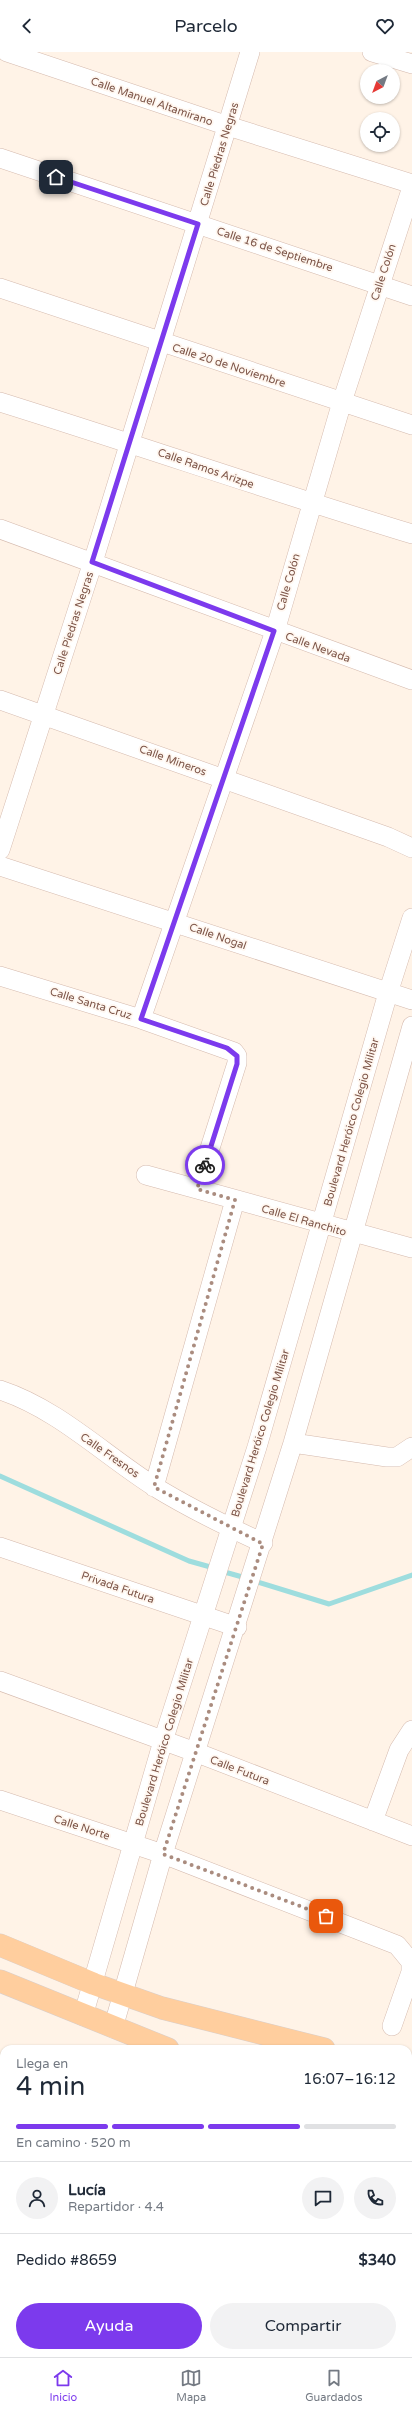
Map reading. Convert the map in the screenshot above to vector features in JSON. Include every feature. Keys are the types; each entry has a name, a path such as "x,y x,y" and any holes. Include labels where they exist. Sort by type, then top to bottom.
{"main road":[{"path":"0,1945 94,1984 162,2008 308,2045"},
{"path":"0,1981 158,2045"}],"street":[{"name":"Calle Manuel Altamirano","path":"7,52 228,126 412,184"},
{"name":"Calle Piedras Negras","path":"0,850 130,442 250,52"},
{"path":"372,52 412,64"},
{"name":"Calle 16 de Septiembre","path":"0,158 412,296"},
{"name":"Calle Colón","path":"141,1019 174,921 225,779 274,631 342,402 379,284 412,187"},
{"name":"Calle 20 de Noviembre","path":"0,288 161,343 412,425"},
{"name":"Calle Ramos Arizpe","path":"0,402 130,442 311,503 412,534"},
{"name":"Calle Nevada","path":"0,529 274,631 412,680"},
{"name":"Calle Mineros","path":"0,700 388,837 412,848"},
{"name":"Calle Nogal","path":"0,866 174,921 412,1000"},
{"name":"Boulevard Heróico Colegio Militar","path":"83,2016 94,1984 163,1741 232,1528 322,1224 388,993 412,918"},
{"name":"Calle Santa Cruz","path":"0,976 141,1019 227,1048 237,1056 237,1064 197,1189"},
{"path":"113,2028 163,1854 263,1544 354,1234 412,1026"},
{"name":"Calle El Ranchito","path":"146,1175 354,1234 412,1248"},
{"path":"154,1487 235,1200"},
{"name":"Calle Fresnos","path":"0,1390 18,1395 50,1413 154,1487 263,1544"},
{"path":"293,1443 387,1457 397,1457 410,1449"},
{"name":"Privada Futura","path":"0,1547 237,1627"},
{"name":"Calle Futura","path":"0,1681 195,1752 412,1836"},
{"path":"372,1821 399,1750 412,1730"},
{"name":"Calle Norte","path":"0,1800 163,1854 397,1945 411,1962 411,1972 392,2026"}],"waterway":[{"path":"0,1476 189,1561 214,1568"},
{"path":"221,1571 246,1578"},
{"path":"254,1581 329,1604 412,1575"}],"way so far":[{"path":"205,1165 197,1189 235,1200 175,1420 154,1487 263,1544 163,1854 326,1916"}],"route":[{"path":"56,177 198,224 92,562 274,631 225,779 174,921 141,1019 227,1048 234,1052 237,1056 237,1064 205,1165"}]}
